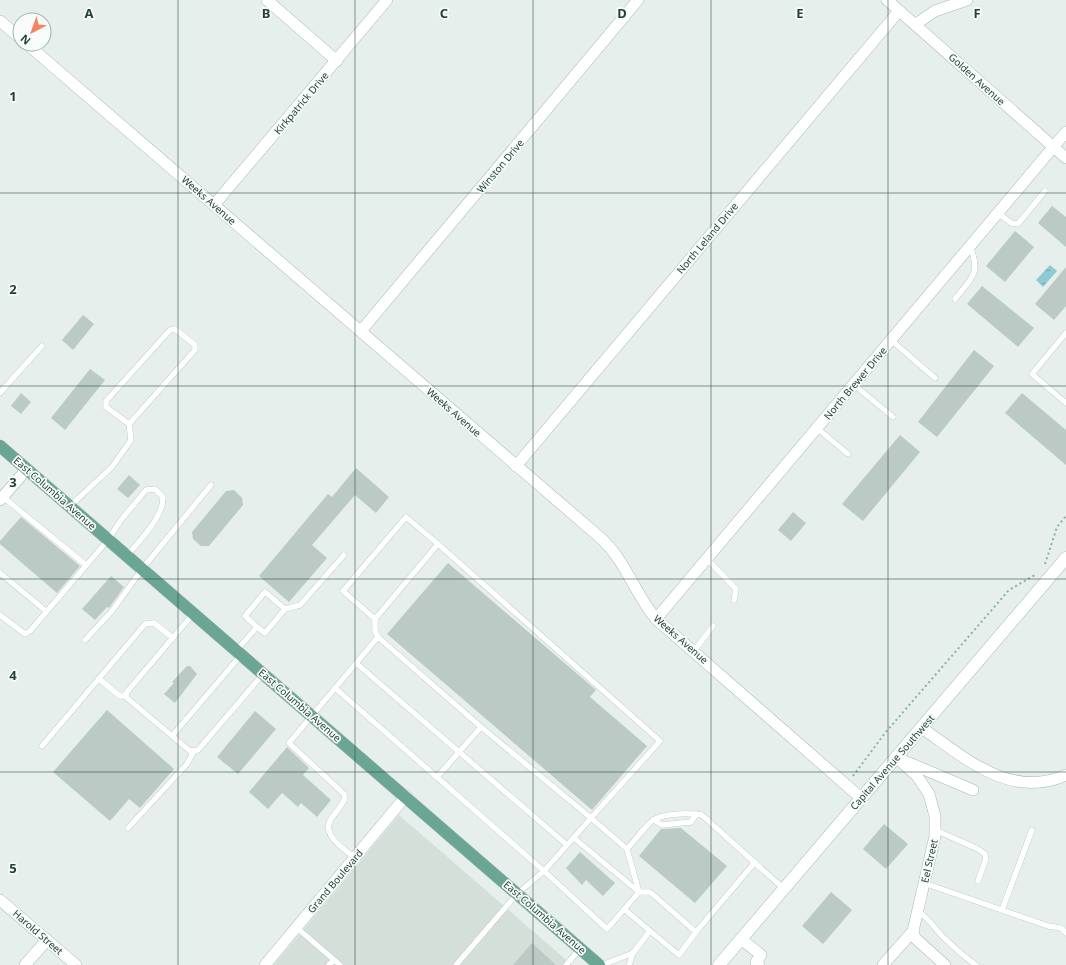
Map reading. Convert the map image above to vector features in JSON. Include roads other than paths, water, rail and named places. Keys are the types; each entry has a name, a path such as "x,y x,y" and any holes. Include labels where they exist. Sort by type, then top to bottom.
{"main road":[{"name":"East Columbia Avenue","path":"0,446 600,965"},
{"name":"Capital Avenue Southwest","path":"719,965 1066,558"}],"street":[{"path":"267,0 337,60"},
{"name":"Kirkpatrick Drive","path":"214,205 387,0"},
{"name":"Winston Drive","path":"361,331 638,0"},
{"name":"Golden Avenue","path":"887,0 1066,158"},
{"path":"916,24 935,11 968,0"},
{"name":"North Leland Drive","path":"516,466 899,11"},
{"path":"0,21 12,31"},
{"name":"Weeks Avenue","path":"36,52 615,552 625,567 643,604 656,619 861,798"},
{"name":"North Brewer Drive","path":"656,619 1066,132"},
{"path":"1,499 27,469"},
{"path":"922,728 964,758 994,775 1024,783 1052,782 1066,775"},
{"path":"896,757 973,790"},
{"name":"Eel Street","path":"896,757 917,776 929,794 935,816 935,830 913,931"},
{"name":"Grand Boulevard","path":"265,965 406,796"},
{"name":"Harold Street","path":"0,900 76,965"},
{"path":"883,965 913,931"},
{"path":"913,931 915,938 945,965"},
{"path":"25,965 47,940"},
{"path":"741,940 761,955 756,962 759,965"}],"lane":[{"path":"998,213 1011,223 1018,224 1045,191"},
{"path":"955,299 974,274 975,259 970,246"},
{"path":"70,506 112,467 131,440 129,424 106,407 106,401 170,330 175,329 195,346 195,350 129,424"},
{"path":"1066,334 1032,374 1066,404"},
{"path":"891,340 936,378"},
{"path":"0,393 42,346"},
{"path":"854,384 893,417"},
{"path":"817,428 848,454"},
{"path":"85,640 112,611 142,569 211,485"},
{"path":"0,615 25,634 30,631 108,540 121,520 146,490 155,489 160,493 163,503 160,512 127,556"},
{"path":"1,499 86,565"},
{"path":"376,619 343,591 406,517 660,741 544,871 517,894 456,965"},
{"path":"438,544 376,619 375,631 378,637 481,727 627,849 639,892"},
{"path":"285,609 265,592 245,616 264,633 285,609 300,605 344,555"},
{"path":"707,559 736,588 734,600"},
{"path":"0,573 46,612"},
{"path":"126,696 194,614"},
{"path":"42,746 145,624 154,623 173,638"},
{"path":"172,736 239,653 257,626"},
{"path":"694,651 714,626"},
{"path":"355,858 330,836 330,821 346,798 344,794 289,743 378,637"},
{"path":"356,663 567,845"},
{"path":"128,828 187,764 194,751 198,750 263,674"},
{"path":"99,679 120,696 126,696 190,751 194,751"},
{"path":"335,688 608,929 639,892"},
{"path":"437,777 481,727"},
{"path":"654,820 662,825 691,822 696,814"},
{"path":"627,849 654,820 674,815 702,815 784,889"},
{"path":"935,830 976,848 985,854 986,859 978,881"},
{"path":"1002,910 1032,830"},
{"path":"574,838 639,892 650,892 696,932"},
{"path":"624,909 678,955 755,862"},
{"path":"924,883 1048,926 1062,928 1066,933"},
{"path":"917,911 927,917 942,935 968,960 976,965"},
{"path":"296,927 340,965"},
{"path":"629,965 633,953 650,931"},
{"path":"566,965 580,949"},
{"path":"600,965 633,953"},
{"path":"329,965 334,960"}],"water":[{"path":"1050,265 1057,271 1043,287 1036,280"}]}
